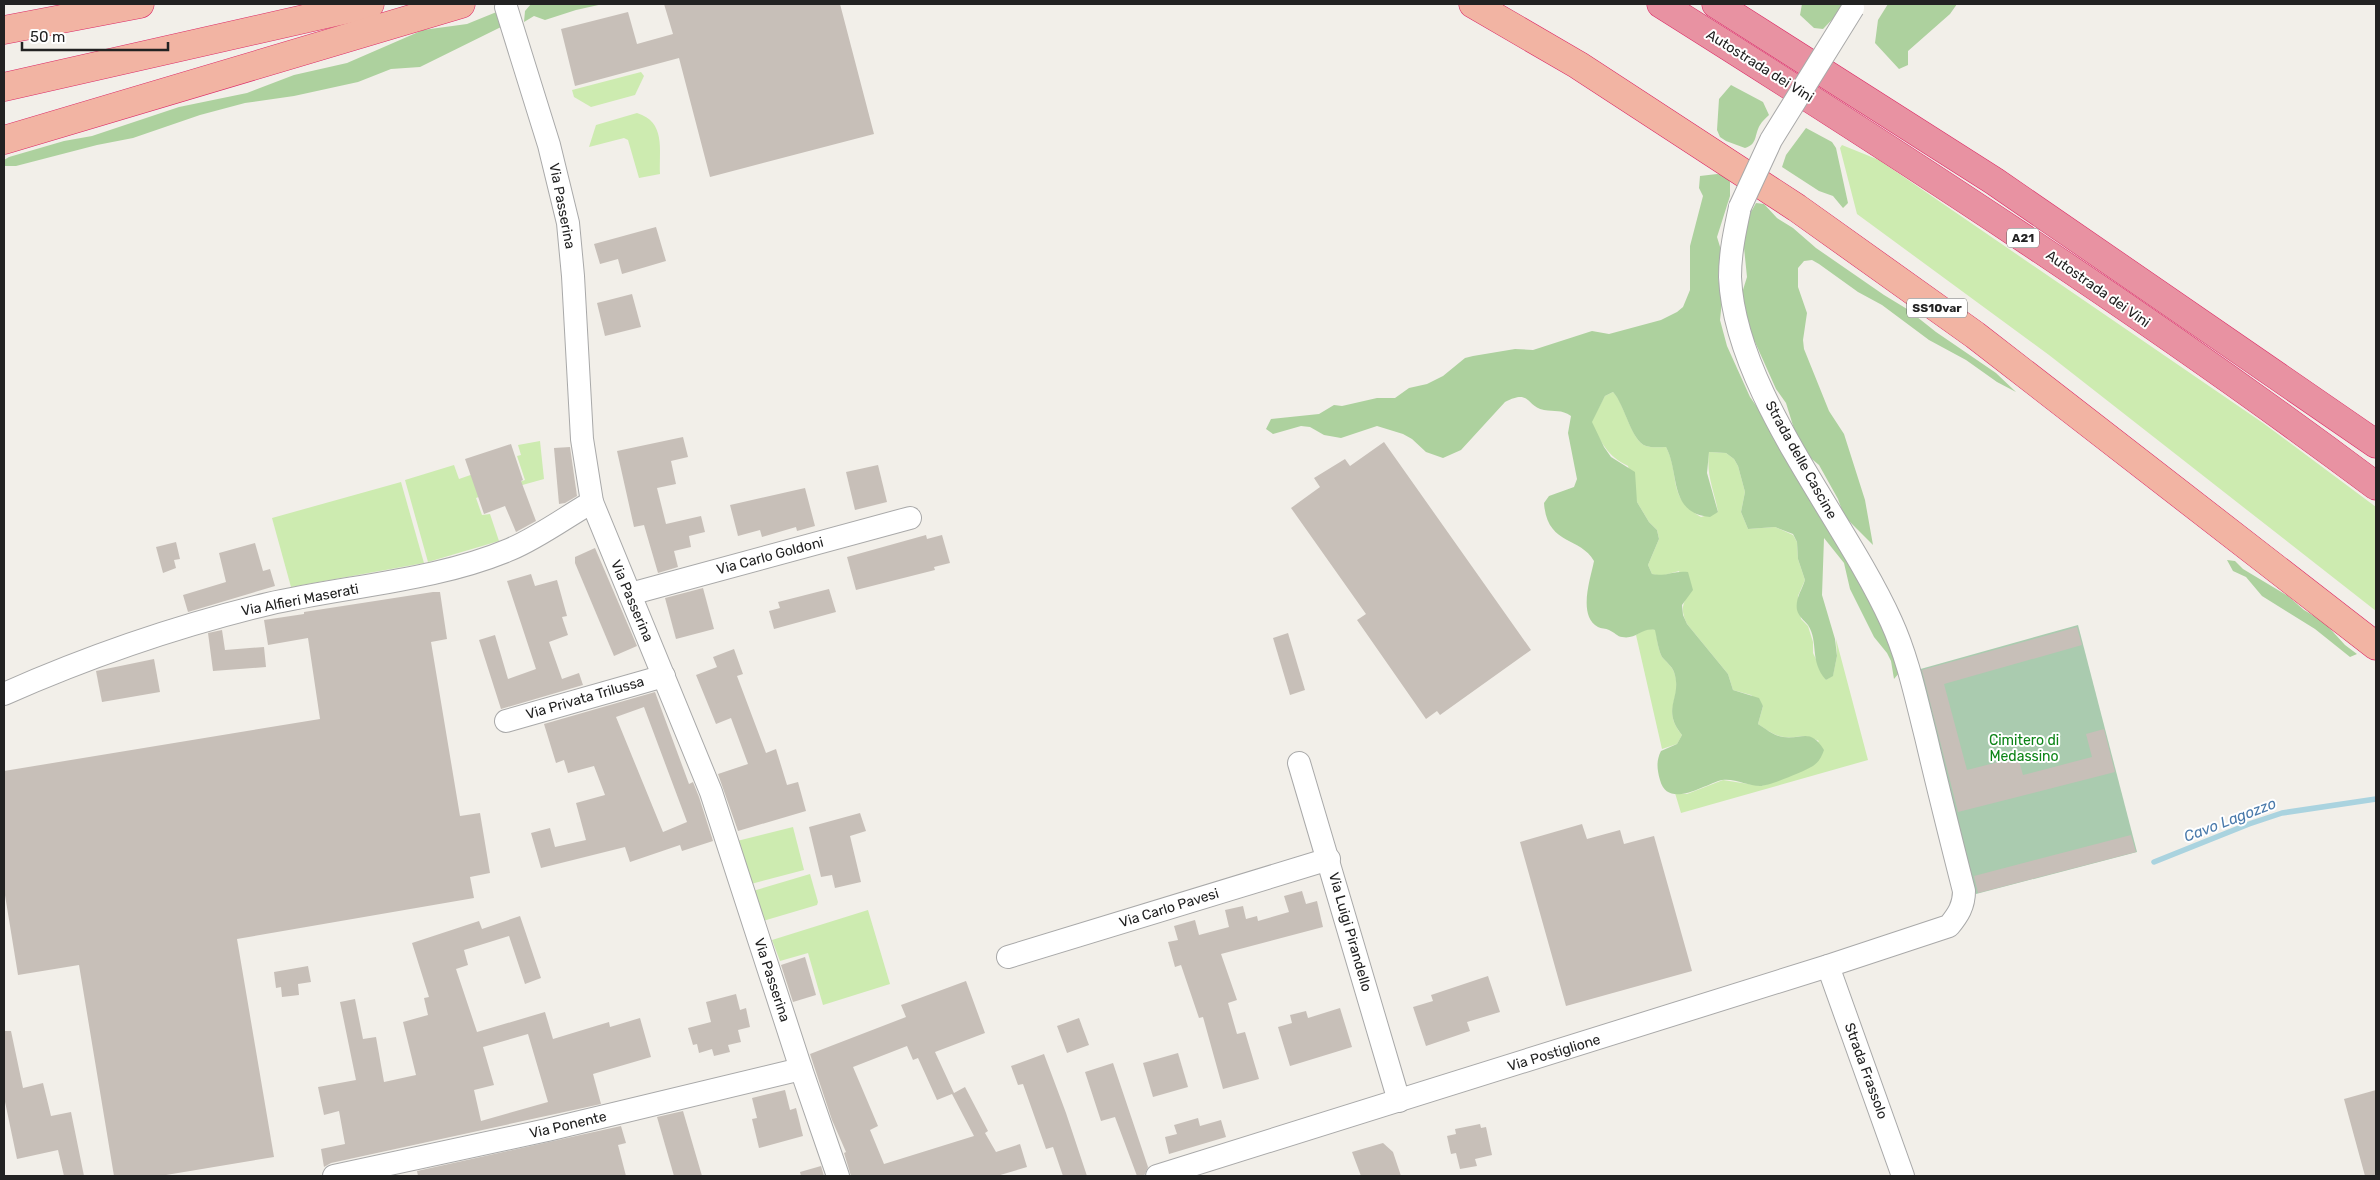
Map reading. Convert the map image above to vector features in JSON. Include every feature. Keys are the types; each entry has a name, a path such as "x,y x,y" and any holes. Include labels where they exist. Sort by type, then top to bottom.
{"highway":[{"path":"4,30 140,4"},
{"path":"4,88 370,4"},
{"path":"4,140 461,4"},
{"name":"SS10var","path":"1473,4 1578,65 1797,208 1975,335 2376,646"},
{"name":"Autostrada dei Vini","path":"1662,4 1873,138 2049,255 2317,442 2376,486"},
{"name":"Autostrada dei Vini","path":"1716,4 1994,181 2376,444"}],"street":[{"name":"Strada delle Cascine","path":"1855,6 1771,140 1740,206 1730,255 1733,299 1739,328 1761,386 1776,418 1870,579 1891,621 1901,647 1912,683 1964,891 1964,900 1960,912 1949,926"},
{"name":"Via Passerina","path":"506,7 549,145 568,223 573,276 582,439 592,502 711,792 801,1069 838,1176"},
{"name":"Via Alfieri Maserati","path":"4,694 63,668 140,639 216,617 270,604 359,588 463,565 511,549 592,502"},
{"name":"Via Carlo Goldoni","path":"630,594 910,518"},
{"name":"Via Privata Trilussa","path":"506,721 569,705 664,676"},
{"name":"Via Luigi Pirandello","path":"1300,763 1399,1101"},
{"name":"Via Carlo Pavesi","path":"1008,957 1329,859"},
{"name":"Via Postiglione","path":"1157,1176 1828,966 1949,926"},
{"name":"Strada Frassolo","path":"1828,966 1904,1176"},
{"name":"Via Ponente","path":"334,1176 547,1130 801,1069"}],"green space":[{"path":"531,4 603,4 545,20 534,16 524,22 525,11"},
{"path":"1802,4 1847,4 1823,29 1814,28 1800,15"},
{"path":"1888,4 1957,4 1950,14 1908,51 1908,65 1899,69 1875,43 1878,20"},
{"path":"499,11 501,27 420,67 391,69 358,82 294,96 245,103 200,115 133,138 97,145 16,166 4,166 4,160 9,157 64,141 92,136 179,107 247,93 294,75 347,63 423,30 467,24"},
{"path":"641,72 644,76 635,95 591,107 574,97 572,90"},
{"path":"1731,85 1763,102 1769,115 1760,125 1754,142 1745,148 1726,141 1720,137 1717,130 1719,99"},
{"path":"637,113 646,117 657,130 660,146 660,174 639,178 628,140 624,138 589,147 596,125"},
{"path":"1806,128 1832,142 1836,148 1848,203 1843,208 1833,196 1819,191 1782,167 1786,155"},
{"path":"1842,145 1879,160 2263,423 2376,507 2376,611 2049,355 1857,214 1840,148"},
{"path":"1727,175 1730,182 1730,196 1717,237 1721,250 1718,277 1722,301 1720,320 1727,346 1750,397 1769,424 1767,426 1880,617 1899,673 1894,679 1891,661 1874,637 1850,589 1844,563 1824,538 1822,595 1835,639 1837,656 1833,676 1826,680 1818,666 1811,631 1797,610 1798,598 1805,580 1798,559 1797,542 1793,534 1775,527 1748,529 1741,512 1745,492 1738,466 1734,459 1726,453 1709,452 1707,473 1718,512 1710,517 1697,514 1687,508 1681,500 1666,447 1648,447 1641,443 1632,430 1613,392 1605,396 1592,422 1611,457 1635,472 1637,502 1649,522 1657,530 1659,539 1648,565 1652,574 1688,572 1693,590 1682,605 1683,615 1687,624 1728,674 1733,690 1759,698 1763,706 1758,724 1780,736 1810,737 1819,743 1824,750 1820,759 1813,766 1771,784 1760,786 1732,780 1722,780 1688,793 1679,794 1671,793 1664,789 1658,772 1661,751 1677,744 1682,735 1676,726 1672,710 1676,689 1674,672 1662,657 1655,630 1646,630 1631,637 1622,637 1608,629 1599,628 1592,622 1588,614 1587,596 1594,561 1581,547 1557,534 1546,517 1544,503 1549,496 1574,487 1577,479 1568,433 1571,416 1561,412 1538,408 1524,398 1513,398 1505,402 1461,450 1443,458 1426,452 1412,439 1403,434 1377,426 1341,438 1324,435 1310,427 1301,426 1273,434 1266,429 1271,419 1319,414 1334,405 1342,406 1377,398 1395,398 1409,388 1427,384 1443,376 1465,358 1515,349 1533,350 1592,331 1609,334 1661,320 1677,312 1683,307 1690,290 1690,246 1703,196 1699,188 1700,176"},
{"path":"1756,203 1764,204 1777,218 1793,228 1816,248 1907,309 1936,332 1996,373 2016,392 1997,382 1966,360 1929,340 1882,305 1858,292 1819,264 1812,260 1804,261 1798,268 1798,287 1807,313 1803,340 1804,349 1829,411 1844,434 1865,500 1873,545 1844,516 1838,499 1819,465 1807,455 1795,432 1786,403 1776,389 1755,342 1749,335 1742,293 1747,277 1742,228"},
{"path":"1613,392 1632,430 1641,443 1648,447 1666,447 1673,467 1678,494 1690,509 1701,517 1718,512 1709,475 1709,452 1726,453 1734,459 1738,466 1745,492 1741,512 1748,529 1775,527 1793,535 1797,542 1798,559 1805,580 1798,596 1801,619 1808,626 1813,642 1813,653 1826,680 1833,675 1837,656 1836,639 1868,760 1681,813 1675,793 1687,794 1723,780 1761,786 1770,783 1819,741 1804,736 1780,736 1758,724 1763,706 1751,695 1733,690 1728,674 1687,624 1683,610 1687,596 1679,571 1661,576 1652,574 1648,565 1659,539 1657,530 1649,522 1637,502 1628,466 1610,453 1591,422 1605,396"},
{"path":"540,441 544,479 508,489 508,486 525,480 517,456 521,455 518,445"},
{"path":"454,465 459,479 482,471 490,493 476,498 482,515 490,514 499,541 428,562 405,480"},
{"path":"401,482 424,563 291,587 272,518"},
{"path":"2227,560 2235,561 2243,569 2288,596 2304,610 2324,622 2345,645 2357,654 2350,657 2315,629 2262,596 2246,577 2233,571"},
{"name":"Cimitero di Medassino","path":"2078,625 2137,852 1976,894 1917,670"},
{"path":"1647,628 1656,630 1662,657 1673,670 1676,681 1672,710 1676,726 1682,735 1677,744 1662,749 1636,635"},
{"path":"793,827 804,870 751,884 737,841"},
{"path":"810,874 818,902 817,905 763,921 753,891"},
{"path":"868,910 890,984 823,1005 808,953 780,961 772,940"}],"building":[{"path":"664,4 840,4 874,134 710,177 679,58 575,86 561,29 628,12 637,44 673,34"},
{"path":"656,227 666,261 622,274 618,259 600,264 594,244"},
{"path":"632,294 641,327 605,336 597,303"},
{"path":"683,437 688,457 671,461 676,484 657,488 666,524 701,516 705,532 689,536 691,547 674,551 678,567 658,573 644,525 634,527 617,451"},
{"path":"1384,442 1531,650 1440,715 1437,711 1426,719 1357,620 1366,614 1291,508 1320,487 1314,478 1345,459 1350,466"},
{"path":"511,444 523,480 521,481 536,521 516,532 505,506 484,514 465,459"},
{"path":"570,447 577,496 565,503 559,504 554,448"},
{"path":"878,465 887,502 855,510 846,472"},
{"path":"805,488 815,526 797,531 796,527 762,537 760,530 738,536 730,505"},
{"path":"926,535 927,539 942,535 950,563 934,567 935,570 856,590 847,557"},
{"path":"176,542 180,559 174,560 176,568 163,573 156,547"},
{"path":"255,543 263,571 270,569 275,586 188,612 183,595 226,582 219,553"},
{"path":"595,548 637,646 614,656 575,563 575,557"},
{"path":"531,574 535,586 557,580 567,616 562,617 568,635 549,642 562,679 579,673 583,685 501,709 479,640 495,635 508,679 536,669 507,581"},
{"path":"703,588 714,629 676,639 665,598"},
{"path":"829,589 836,612 774,629 769,611 780,608 778,602"},
{"path":"440,592 447,639 431,642 460,816 480,813 490,873 470,877 474,898 237,939 274,1157 160,1176 114,1176 79,965 18,975 4,889 4,771 320,719 308,638 268,645 264,620"},
{"path":"2077,627 2082,645 1944,684 1967,770 2018,757 2023,775 2092,757 2086,734 2104,729 2115,772 1958,812 1922,670"},
{"path":"222,630 225,650 264,647 266,667 213,671 208,633"},
{"path":"1288,633 1305,690 1290,695 1273,638"},
{"path":"734,649 743,674 737,676 766,753 776,749 787,785 798,782 806,811 738,831 718,774 748,764 731,718 716,724 696,675 717,667 713,657"},
{"path":"154,659 160,692 102,702 96,671"},
{"path":"655,692 689,784 693,782 699,797 713,841 682,851 680,845 630,862 625,847 541,868 531,833 550,828 555,847 586,840 576,803 605,795 594,766 568,773 564,760 556,763 544,724","holes":["644,707 687,822 663,832 616,717"]},
{"path":"860,813 866,831 850,836 861,882 835,888 832,875 821,877 809,827"},
{"path":"1582,824 1587,839 1620,830 1624,844 1654,836 1692,971 1566,1006 1520,842"},
{"path":"2131,835 2136,852 1978,893 1974,876"},
{"path":"1302,891 1306,904 1317,901 1323,927 1221,954 1237,1000 1228,1003 1237,1034 1245,1032 1259,1079 1223,1089 1203,1017 1199,1018 1181,965 1175,967 1168,942 1178,940 1174,926 1195,920 1199,935 1229,927 1225,910 1243,906 1246,919 1257,916 1258,921 1289,912 1284,896"},
{"path":"520,916 541,978 525,984 509,936 464,950 468,965 456,969 477,1032 545,1012 553,1039 609,1022 610,1027 640,1018 651,1057 593,1074 601,1104 331,1163 324,1167 321,1149 345,1144 339,1111 324,1115 318,1087 356,1080 340,1002 355,999 363,1039 376,1037 384,1082 416,1075 403,1022 428,1015 424,998 429,997 412,943 479,921 482,929","holes":["528,1034 548,1102 481,1121 474,1090 494,1085 483,1047"]},
{"path":"805,957 816,995 793,1002 781,965"},
{"path":"308,966 311,982 298,984 299,995 282,997 281,987 276,988 274,972"},
{"path":"1488,976 1500,1012 1467,1022 1470,1031 1426,1046 1413,1007 1433,1001 1431,995"},
{"path":"966,981 985,1033 935,1052 954,1093 965,1087 988,1131 985,1133 996,1152 1020,1144 1027,1167 997,1176 851,1176 844,1153 846,1152 832,1120 810,1054 906,1017 901,1005","holes":["907,1046 913,1060 918,1058 937,1100 952,1094 974,1136 884,1164 870,1130 878,1126 853,1067"]},
{"path":"736,994 740,1010 746,1008 750,1027 738,1030 741,1042 728,1045 730,1052 714,1056 712,1049 699,1053 697,1044 693,1045 688,1028 711,1022 706,1002"},
{"path":"1340,1008 1352,1047 1290,1066 1278,1027 1292,1023 1290,1015 1306,1011 1308,1018"},
{"path":"1079,1018 1089,1045 1067,1053 1057,1026"},
{"path":"4,1031 11,1031 23,1088 43,1083 51,1116 71,1112 84,1176 64,1176 58,1150 17,1159 4,1097"},
{"path":"1178,1053 1188,1087 1153,1097 1143,1063"},
{"path":"1044,1054 1087,1176 1063,1176 1053,1147 1046,1149 1023,1084 1018,1085 1011,1066"},
{"path":"1113,1063 1148,1167 1144,1176 1137,1176 1115,1117 1101,1121 1085,1072"},
{"path":"785,1090 790,1110 796,1108 803,1136 759,1148 752,1119 757,1118 752,1098"},
{"path":"2376,1090 2376,1176 2365,1176 2344,1099"},
{"path":"683,1111 702,1176 674,1176 657,1117"},
{"path":"1198,1118 1200,1126 1221,1120 1226,1137 1169,1154 1165,1137 1177,1134 1174,1125"},
{"path":"1480,1124 1481,1128 1486,1127 1492,1155 1475,1159 1477,1166 1460,1169 1456,1153 1451,1154 1447,1136 1456,1134 1455,1129"},
{"path":"621,1126 626,1143 618,1145 626,1176 418,1176 417,1171"},
{"path":"1383,1143 1393,1152 1401,1176 1361,1176 1352,1152"},
{"path":"821,1166 824,1176 801,1176 800,1172"}],"waterway":[{"name":"Cavo Lagozzo","path":"2154,862 2249,824 2282,813 2376,799"}]}
